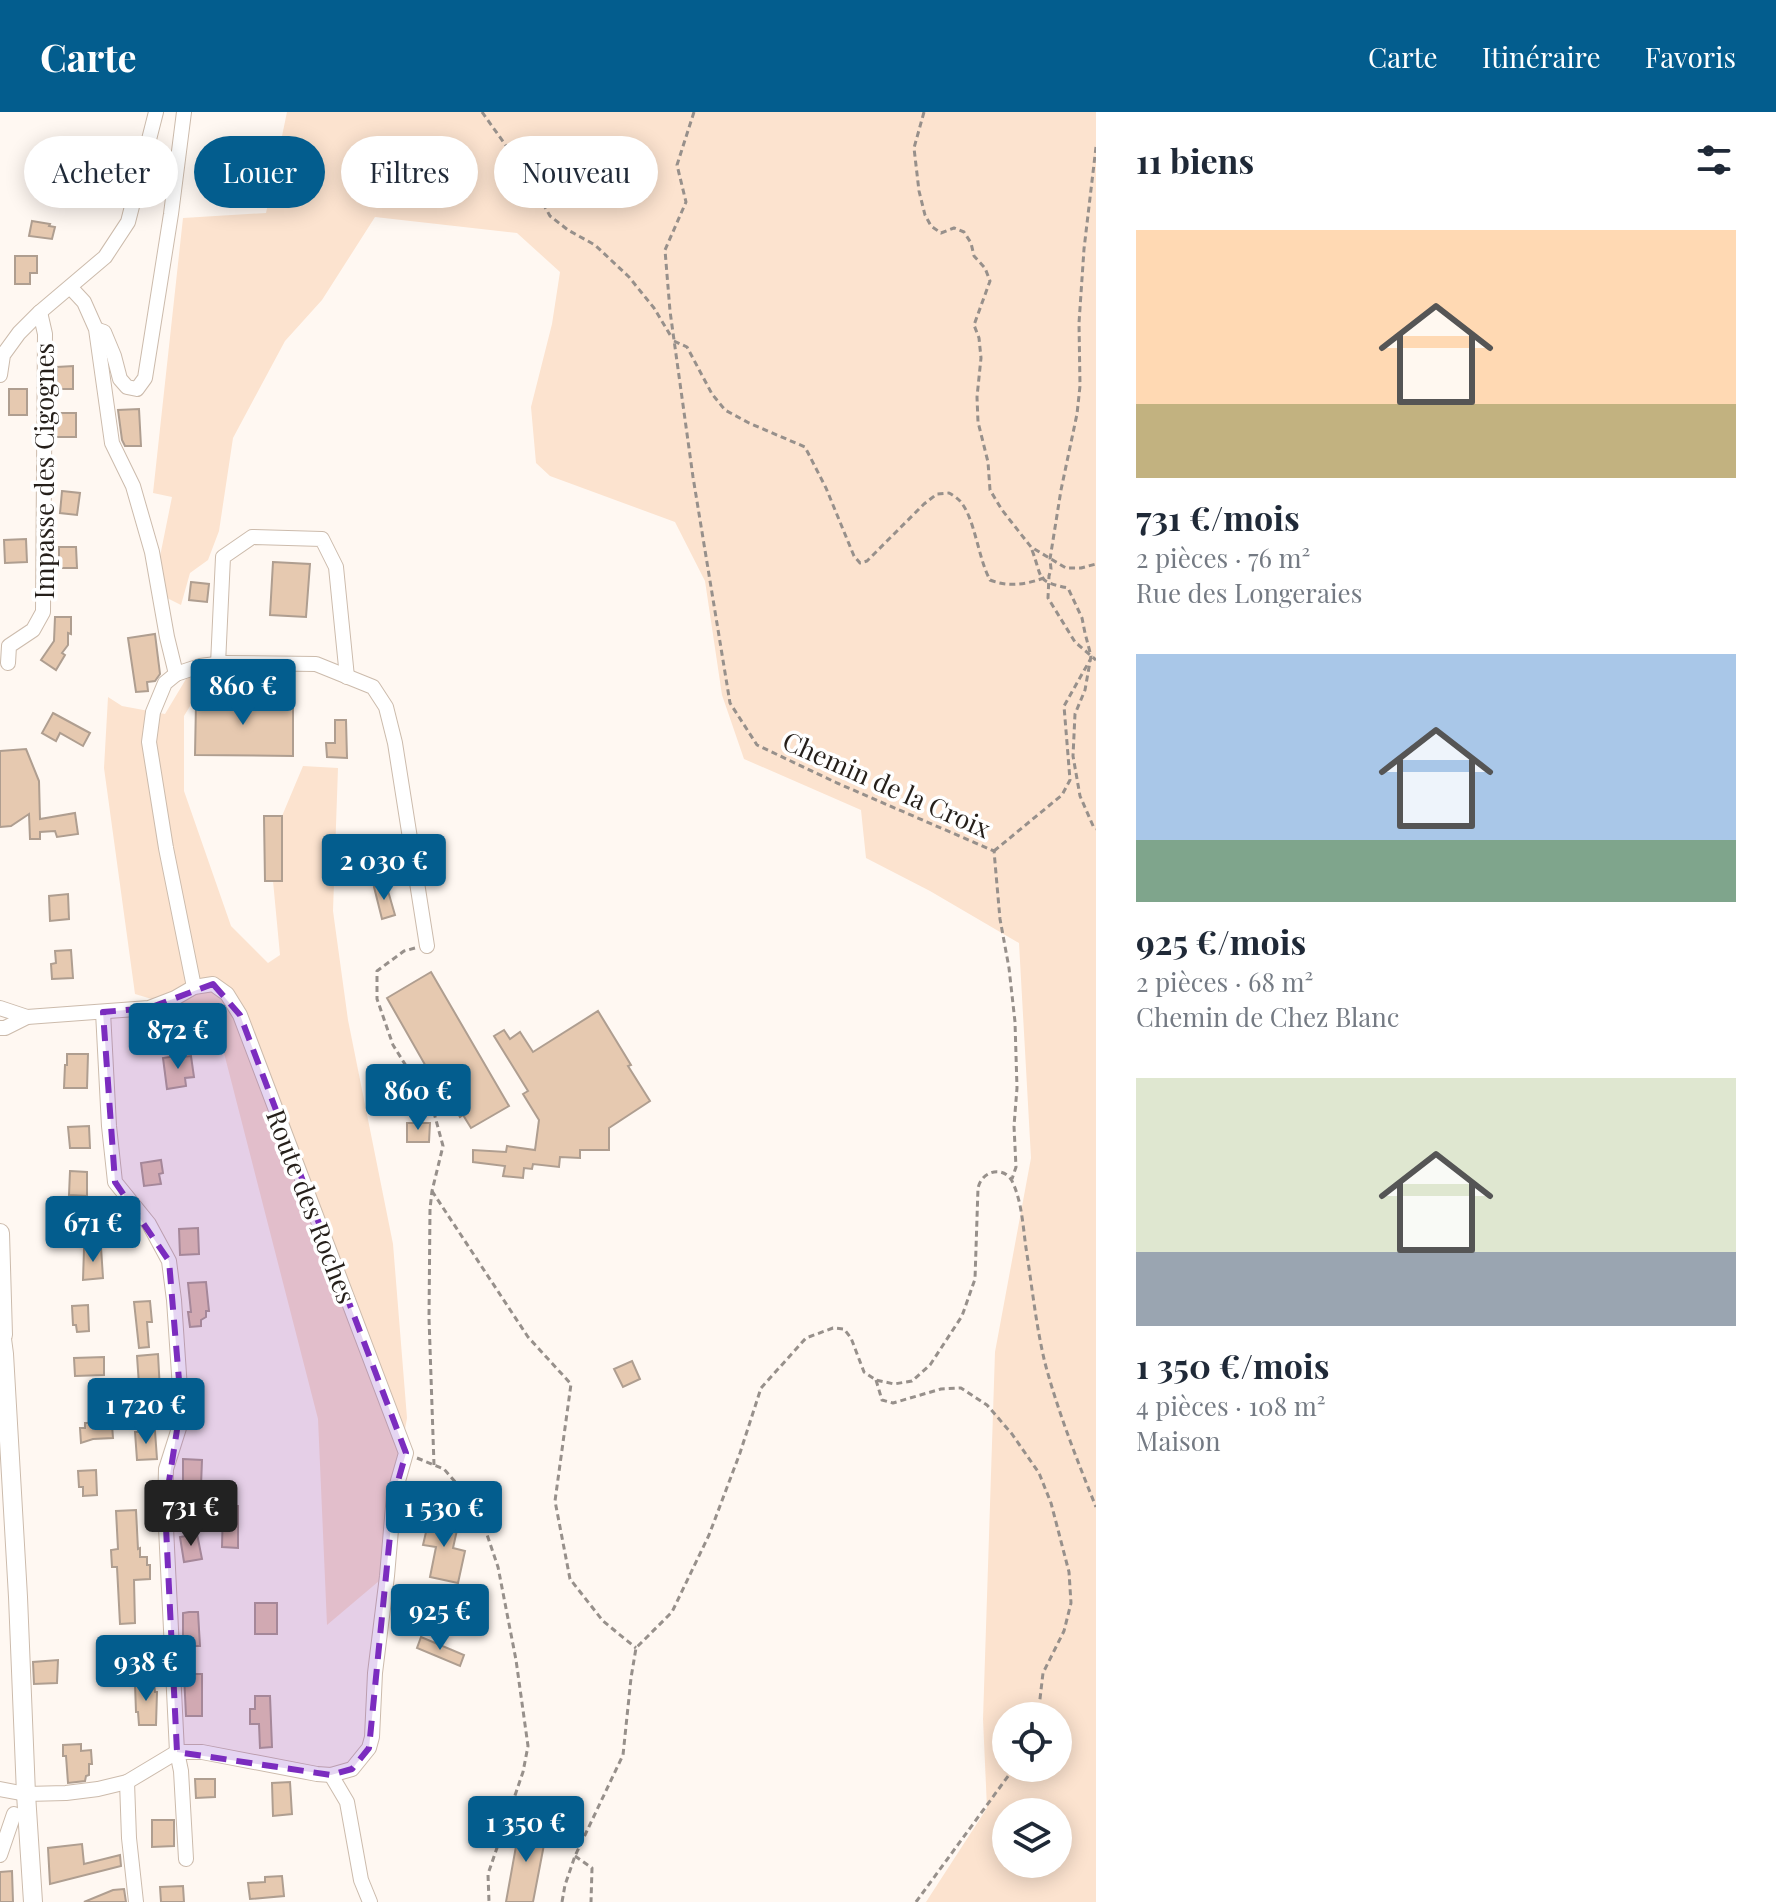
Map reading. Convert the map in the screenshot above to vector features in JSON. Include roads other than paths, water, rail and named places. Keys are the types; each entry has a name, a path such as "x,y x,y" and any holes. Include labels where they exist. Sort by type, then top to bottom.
{"main road":[{"path":"0,1233 33,1902"},
{"path":"0,1324 4,1354"}],"street":[{"path":"0,375 3,355 19,333 105,257 128,222 156,112"},
{"path":"96,329 104,332 120,379 127,387 137,389 145,378 184,112"},
{"path":"71,288 84,302 96,329 112,443 133,486 152,552 176,674"},
{"name":"Impasse des Cigognes","path":"8,663 9,646 33,630 43,612 45,334 40,312"},
{"path":"218,664 223,557 252,537 322,539 336,567 347,677"},
{"path":"0,1008 27,1017 149,1008 194,987 166,848 149,742 153,712 165,683 176,674 200,666 316,664 373,687 386,707 395,743 427,946"},
{"name":"Route des Roches","path":"194,987 213,984 227,994 240,1015 406,1453 394,1495 375,1673 372,1737 369,1748 352,1769 331,1775"},
{"path":"103,1012 115,1182 149,1224 169,1261 174,1300 181,1404 179,1428 166,1469 165,1507 177,1752 186,1859"},
{"path":"0,1028 27,1017"},
{"path":"0,1789 26,1794 98,1789 127,1782 177,1752 202,1752 331,1775 347,1802 361,1880 370,1902"},
{"path":"127,1782 136,1902"},
{"path":"0,1855 14,1814"}]}
